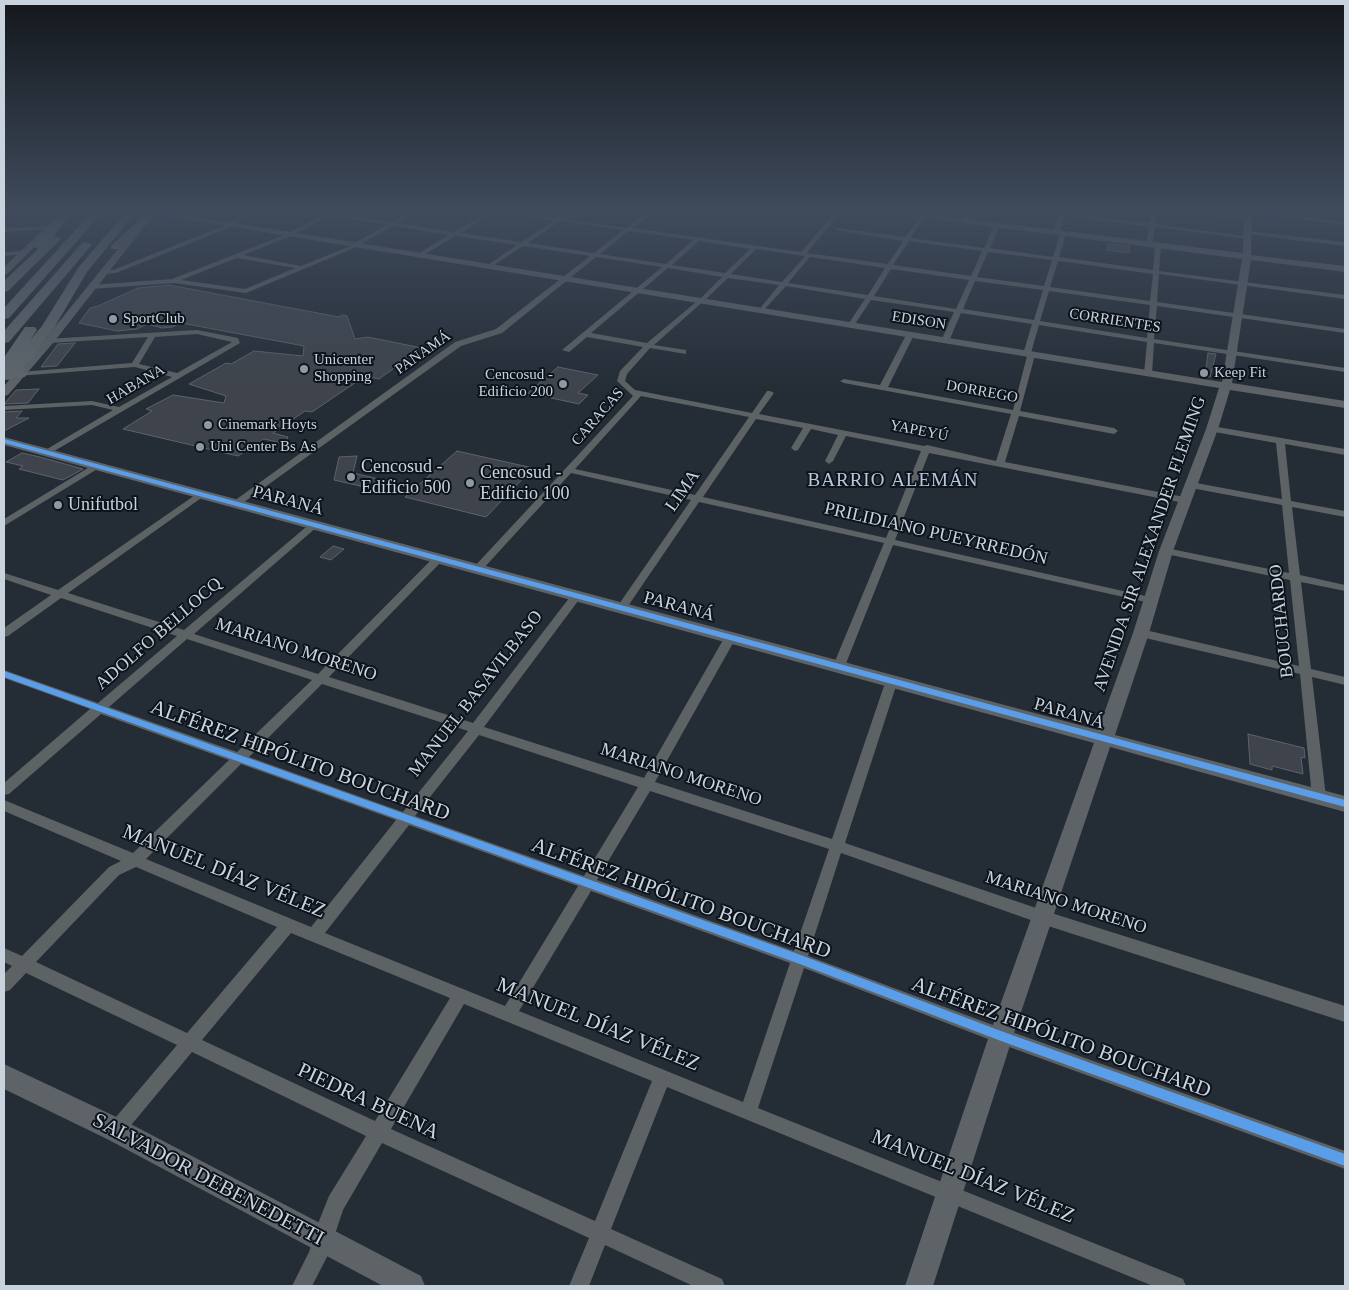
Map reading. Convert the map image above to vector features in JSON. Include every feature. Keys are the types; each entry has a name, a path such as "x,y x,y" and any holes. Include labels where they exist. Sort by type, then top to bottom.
{"highway":[{"path":"4,288 16,273"},
{"path":"4,288 19,273"},
{"path":"4,299 32,273"},
{"path":"4,315 42,273"},
{"path":"4,339 62,273"},
{"path":"10,373 12,356 70,273"},
{"path":"10,373 47,328 81,273"},
{"path":"62,303 91,273"}],"street":[{"path":"4,393 10,373 49,341 103,273"},
{"path":"174,281 193,273"},
{"path":"91,287 174,281 246,291 290,273"},
{"name":"EDISON","path":"528,273 1345,405"},
{"name":"PANAMÁ","path":"237,503 458,344 499,331 572,273"},
{"path":"566,350 660,273"},
{"name":"CORRIENTES","path":"711,273 1345,370"},
{"name":"CARACAS","path":"478,568 637,396 624,386 620,379 648,346 731,273"},
{"path":"762,311 792,273"},
{"path":"851,326 885,273"},
{"path":"940,273 1345,331"},
{"path":"945,341 975,273"},
{"path":"1000,463 1016,412 1036,323 1052,273"},
{"path":"1148,374 1156,273"},
{"path":"1165,273 1345,297"},
{"name":"AVENIDA SIR ALEXANDER FLEMING","path":"920,1286 1001,1036 1141,633 1150,600 1184,500 1212,429 1232,353 1244,273"},
{"name":"HABANA","path":"46,452 236,343 235,340 197,332 153,334"},
{"path":"49,341 153,334"},
{"path":"135,365 153,334"},
{"path":"584,334 684,352"},
{"path":"883,388 910,335"},
{"path":"10,373 135,365 178,376"},
{"name":"DORREGO","path":"844,381 1114,431"},
{"name":"YAPEYÚ","path":"634,392 927,448 1184,500"},
{"name":"LIMA","path":"622,607 770,393"},
{"path":"4,408 92,403 121,410"},
{"path":"795,448 809,425"},
{"path":"1212,429 1345,452"},
{"path":"829,461 844,432"},
{"name":"PARANÁ","path":"4,441 731,636 1345,804"},
{"name":"BOUCHARDO","path":"1280,441 1318,797"},
{"path":"839,666 927,448"},
{"path":"4,523 96,466"},
{"name":"PRILIDIANO PUEYRREDÓN","path":"569,470 1150,600"},
{"path":"1191,485 1345,514"},
{"path":"4,633 201,494"},
{"name":"ADOLFO BELLOCQ","path":"4,790 315,524"},
{"path":"1166,552 1345,588"},
{"path":"4,985 114,871 134,861 320,679 439,558"},
{"name":"MARIANO MORENO","path":"4,576 837,846 1042,917 1345,1014"},
{"name":"MANUEL BASAVILBASO","path":"314,935 476,729 577,595"},
{"path":"1141,633 1345,681"},
{"path":"509,1014 647,784 731,636"},
{"name":"ALFÉREZ HIPÓLITO BOUCHARD","path":"4,674 798,959 1001,1036 1345,1160"},
{"path":"748,1112 892,680"},
{"name":"MANUEL DÍAZ VÉLEZ","path":"4,805 288,925 1176,1286"},
{"path":"116,1130 288,925"},
{"name":"PIEDRA BUENA","path":"4,955 378,1132 714,1286"},
{"path":"302,1286 312,1270 336,1202 461,995"},
{"name":"SALVADOR DEBENEDETTI","path":"4,1076 116,1130 411,1286"},
{"path":"579,1286 662,1077"}],"building":[{"name":"Unicenter Shopping","path":"169,285 339,317 342,315 347,316 355,339 368,337 422,348 379,379 365,376 312,412 305,411 273,433 288,437 286,444 264,439 238,456 123,429 152,411 146,409 173,395 224,403 226,396 189,384 226,363 231,364 254,351 303,356 304,346 181,323 172,327 162,328 147,324 137,329 117,331 79,323 90,308 138,288"},
{"path":"75,343 57,366 41,367 58,344"},
{"path":"1208,353 1216,354 1210,377 1205,376"},
{"name":"Cencosud - Edificio 200","path":"558,367 598,375 578,393 588,395 579,404 528,393"},
{"path":"39,389 28,403 4,404 16,390"},
{"path":"22,411 16,418 29,418 4,431 4,412"},
{"name":"Cencosud - Edificio 100","path":"457,451 533,468 486,517 405,497"},
{"path":"22,453 83,469 63,480 19,469 23,466 6,462"},
{"name":"Cencosud - Edificio 500","path":"357,456 353,473 392,482 382,491 334,480 339,457"},
{"path":"333,546 344,549 331,560 320,557"},
{"path":"1248,734 1304,748 1305,758 1301,757 1303,774 1272,766 1272,770 1250,764"}],"cycle path":[{"path":"4,441 1345,804"},
{"path":"4,674 798,959 1001,1036 1345,1160"}],"place":[{"name":"SportClub","path":"113,319"},
{"name":"Unicenter Shopping","path":"304,369"},
{"name":"Keep Fit","path":"1204,373"},
{"name":"Cencosud - Edificio 200","path":"563,384"},
{"name":"Cinemark Hoyts","path":"208,425"},
{"name":"Uni Center Bs As","path":"200,447"},
{"name":"Cencosud - Edificio 500","path":"351,477"},
{"name":"Cencosud - Edificio 100","path":"470,483"},
{"name":"Unifutbol","path":"58,505"}],"district":[{"name":"BARRIO ALEMÁN","path":"893,481"}]}
